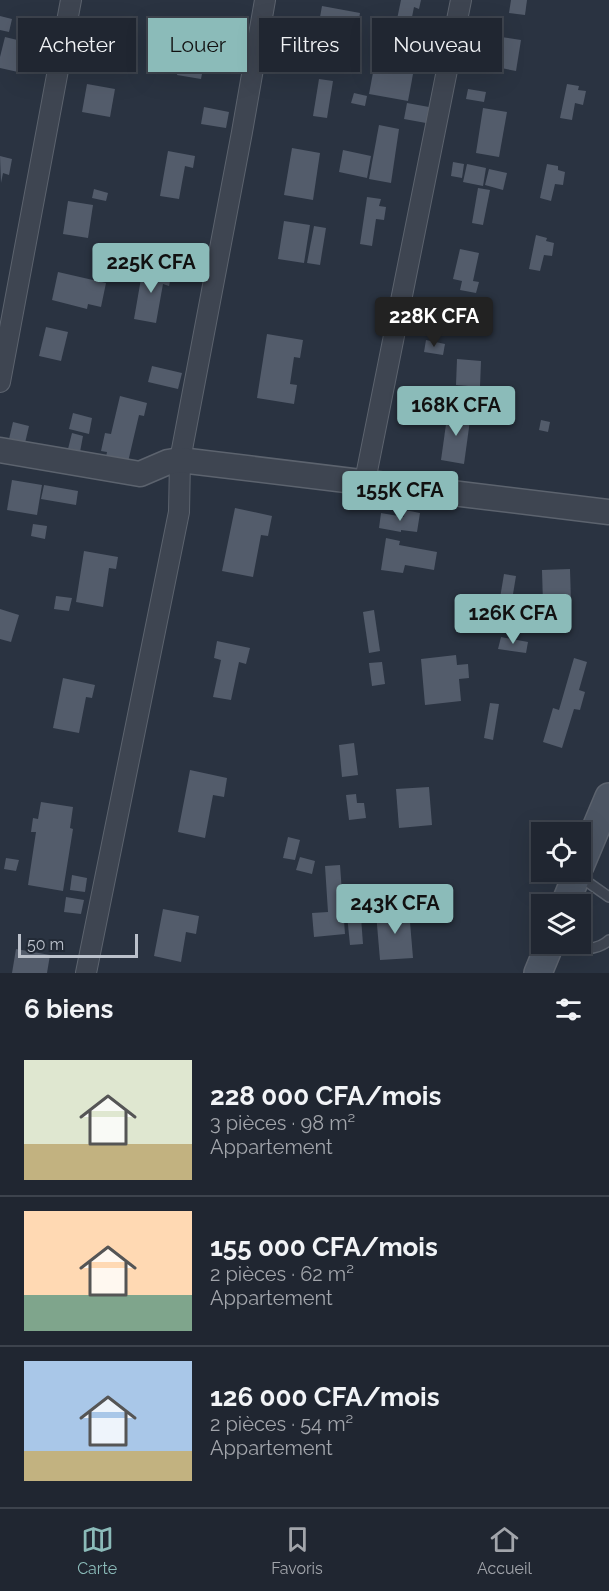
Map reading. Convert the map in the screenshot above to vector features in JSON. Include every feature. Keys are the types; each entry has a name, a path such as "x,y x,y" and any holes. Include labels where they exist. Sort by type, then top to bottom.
{"main road":[{"path":"591,850 603,829 609,797"}],"street":[{"path":"0,382 71,0"},
{"path":"86,973 178,512 180,460 265,0"},
{"path":"365,482 461,0"},
{"path":"0,450 140,474 168,462 180,460 609,512"}],"lane":[{"path":"591,881 609,897"},
{"path":"545,956 603,946 609,940"}],"building":[{"path":"401,0 421,0 419,9 414,7 412,18 397,18"},
{"path":"511,0 527,0 525,15 509,13"},
{"path":"322,6 360,13 359,18 320,18"},
{"path":"0,16 12,19 9,32 0,30"},
{"path":"5,37 18,40 18,72 0,68"},
{"path":"502,37 521,40 516,71 502,68"},
{"path":"178,72 202,72 201,79 177,75"},
{"path":"373,72 413,72 408,101 369,94"},
{"path":"319,79 333,81 327,118 313,116"},
{"path":"87,84 115,89 110,117 82,112"},
{"path":"567,84 579,86 578,90 586,91 583,105 575,103 572,120 560,118"},
{"path":"468,89 486,92 484,102 466,99"},
{"path":"354,93 367,96 365,106 351,103"},
{"path":"407,103 429,107 426,123 404,119"},
{"path":"204,107 229,112 226,128 201,124"},
{"path":"483,108 507,112 499,157 476,153"},
{"path":"379,125 399,129 391,183 369,179"},
{"path":"292,148 320,153 313,200 284,195"},
{"path":"343,150 371,156 367,178 339,172"},
{"path":"168,151 195,156 193,168 185,166 179,199 160,196"},
{"path":"0,156 12,159 9,175 3,173 1,183"},
{"path":"453,162 464,164 462,178 451,176"},
{"path":"467,164 486,168 483,186 463,182"},
{"path":"547,164 558,166 558,170 565,172 563,185 555,184 551,201 540,198"},
{"path":"489,169 507,173 503,190 485,185"},
{"path":"478,188 490,190 483,225 472,223"},
{"path":"94,189 108,193 106,201 92,198"},
{"path":"367,197 381,199 379,206 386,207 384,220 376,219 372,246 360,244"},
{"path":"68,201 93,205 88,238 63,234"},
{"path":"284,221 310,225 304,263 278,259"},
{"path":"314,226 326,228 320,265 307,263"},
{"path":"536,235 554,243 552,256 544,255 540,271 529,269"},
{"path":"460,249 479,253 473,281 479,282 476,293 460,290 462,281 453,279"},
{"path":"143,267 172,272 169,286 163,284 156,323 134,319"},
{"path":"58,272 106,283 101,307 88,304 87,309 52,300"},
{"path":"46,327 68,332 61,361 39,356"},
{"path":"267,334 303,340 300,358 294,357 290,384 297,385 294,404 257,398"},
{"path":"426,340 445,344 443,355 424,352"},
{"path":"457,359 481,361 480,387 456,385"},
{"path":"152,366 182,373 178,389 148,382"},
{"path":"120,396 147,403 144,416 139,415 128,462 106,457 107,452 101,451 105,433 111,434"},
{"path":"448,410 471,413 464,464 441,460"},
{"path":"73,413 92,418 89,434 69,429"},
{"path":"541,420 550,422 548,432 539,430"},
{"path":"13,422 29,426 25,443 9,439"},
{"path":"72,433 83,436 80,452 68,449"},
{"path":"12,480 42,485 37,515 7,510"},
{"path":"44,485 78,491 76,505 41,499"},
{"path":"235,508 272,516 268,536 261,535 253,577 222,571"},
{"path":"405,510 420,513 417,532 379,528 381,513 404,517"},
{"path":"33,524 47,526 45,539 31,536"},
{"path":"386,538 400,541 399,545 437,552 434,570 405,565 403,573 381,570"},
{"path":"84,551 118,557 116,569 109,568 103,607 76,602"},
{"path":"570,569 571,603 543,604 542,570"},
{"path":"504,574 516,576 512,600 500,598"},
{"path":"56,596 72,598 69,611 54,609"},
{"path":"0,609 19,615 11,642 0,639"},
{"path":"374,610 380,651 369,653 363,612"},
{"path":"501,637 528,642 526,653 498,649"},
{"path":"217,641 250,648 246,664 239,662 231,700 213,697 221,660 214,658"},
{"path":"456,655 457,665 468,664 469,678 459,679 461,701 425,705 421,659"},
{"path":"574,658 587,662 579,690 585,692 580,710 574,709 562,748 543,742 553,708 559,710"},
{"path":"382,662 385,684 372,686 369,663"},
{"path":"63,678 95,685 92,698 86,697 79,733 53,728"},
{"path":"490,703 499,704 493,740 484,738"},
{"path":"354,743 358,775 342,777 339,745"},
{"path":"190,770 227,778 224,797 213,795 205,838 178,832"},
{"path":"429,787 432,825 399,828 396,789"},
{"path":"356,794 357,803 364,803 366,818 349,820 346,795"},
{"path":"41,802 73,807 70,828 73,829 63,891 28,885 36,832 31,832 33,818 38,819"},
{"path":"288,837 300,840 295,860 283,858"},
{"path":"300,857 315,861 312,874 296,870"},
{"path":"6,858 19,860 16,871 4,869"},
{"path":"340,865 345,934 314,937 312,913 328,912 325,866"},
{"path":"72,875 87,878 85,892 70,890"},
{"path":"66,897 84,900 81,914 64,912"},
{"path":"360,904 363,944 350,945 346,905"},
{"path":"163,909 199,916 196,934 186,932 181,962 154,956"},
{"path":"409,910 413,958 380,960 376,913"},
{"path":"16,949 50,955 47,973 12,973"}]}
